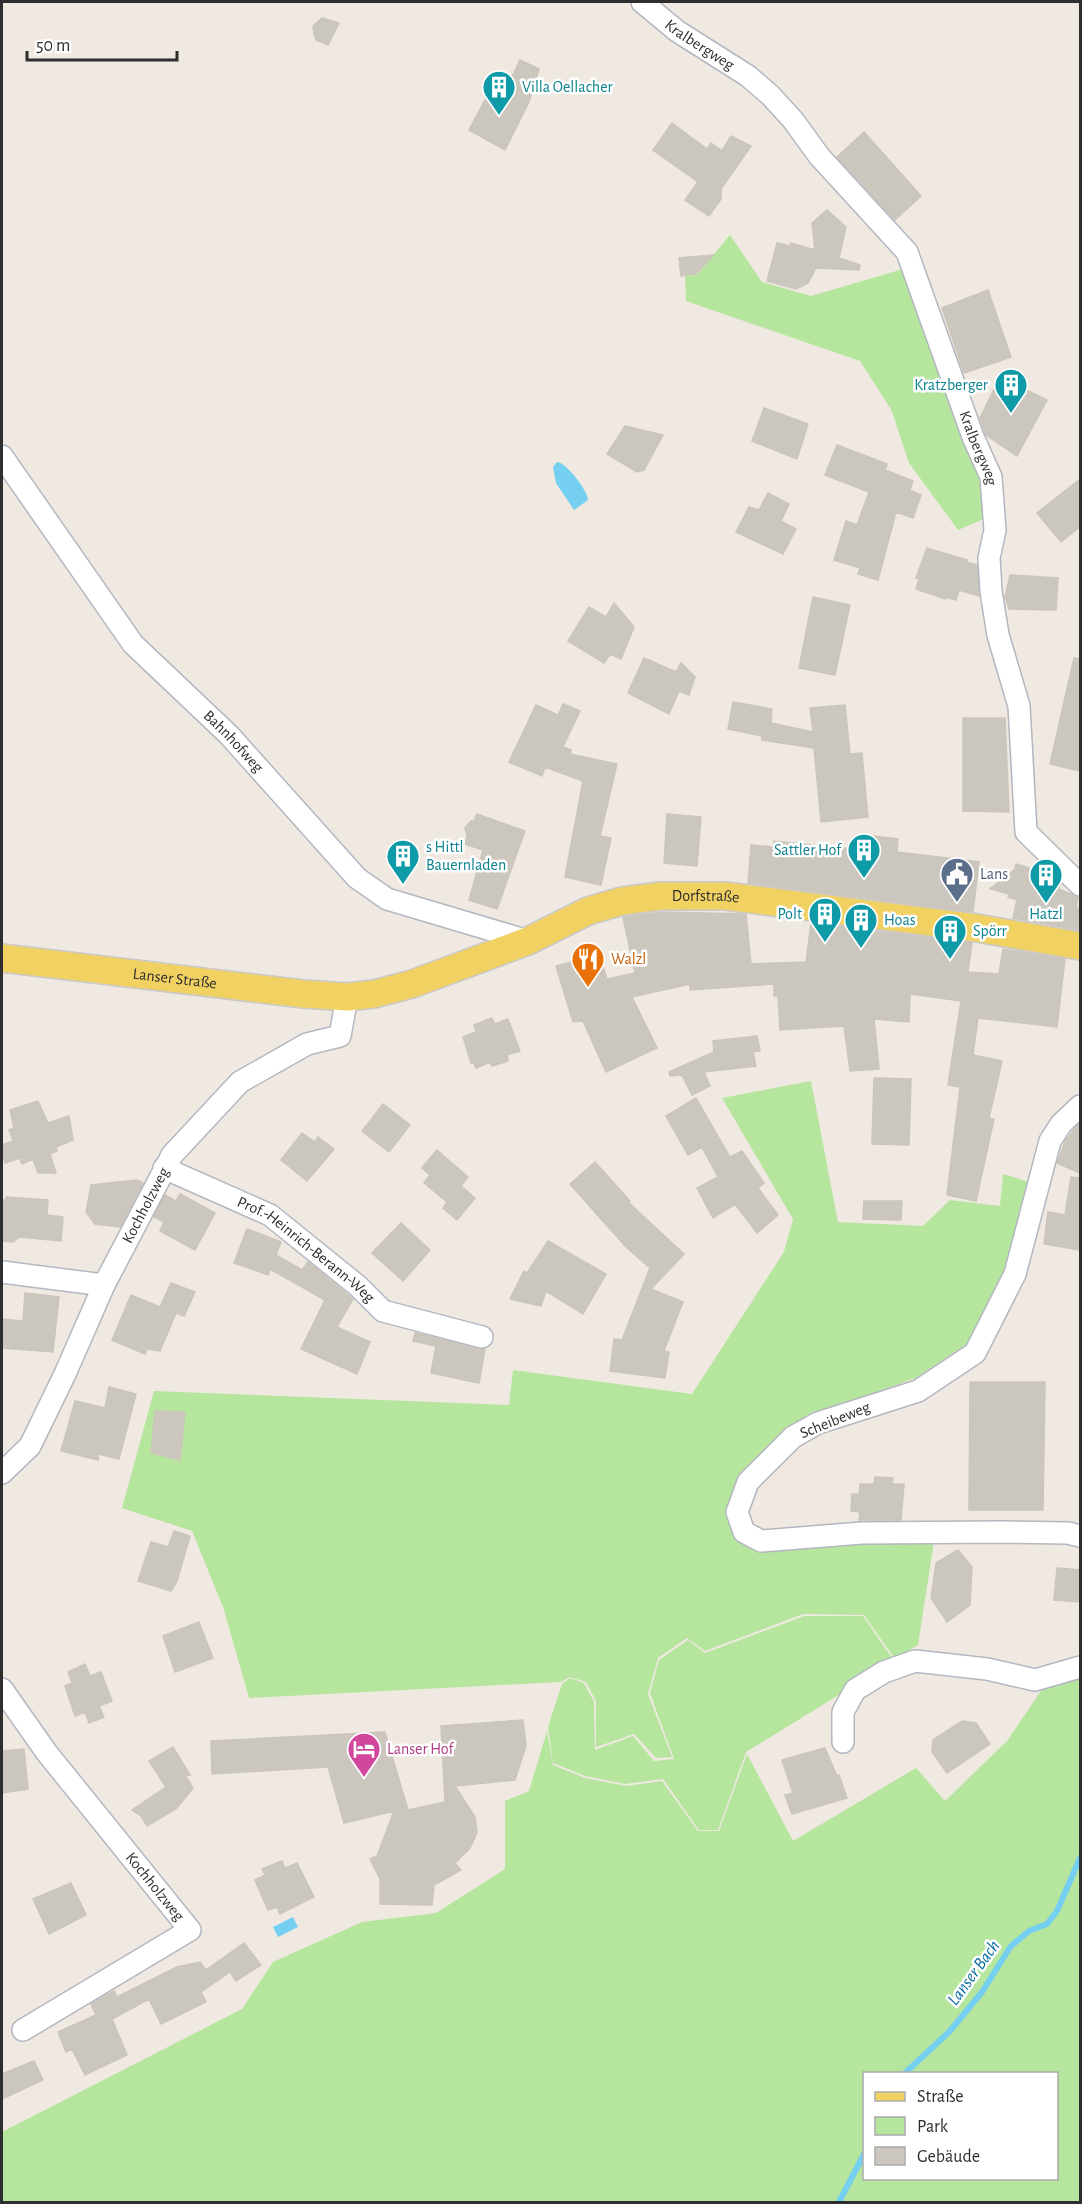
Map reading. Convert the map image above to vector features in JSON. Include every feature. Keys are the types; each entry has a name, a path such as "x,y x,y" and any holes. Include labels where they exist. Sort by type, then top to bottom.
{"main road":[{"name":"Dorfstraße","path":"347,997 374,994 412,984 528,941 588,911 622,901 661,896 725,896 977,928 1080,946"},
{"name":"Lanser Straße","path":"2,958 304,994 347,997"}],"street":[{"name":"Kralbergweg","path":"642,2 665,22 748,76 770,95 793,120 819,156 907,252 973,437 991,477 995,530 989,558 991,591 998,634 1019,706 1026,832 1080,885"},
{"name":"Bahnhofweg","path":"2,456 133,644 229,735 357,878 387,899 528,941"},
{"name":"Kochholzweg","path":"3,1469 30,1446 104,1285 164,1168 219,1102 240,1082 307,1044 340,1036 347,997"},
{"name":"Scheibeweg","path":"1080,1106 1061,1124 1050,1141 1015,1274 975,1353 918,1390 818,1424 793,1437 748,1482 737,1512 744,1532 761,1541 862,1533 1002,1532 1068,1533 1080,1536"},
{"name":"Prof.-Heinrich-Berann-Weg","path":"164,1168 270,1215 358,1286 383,1311 482,1337"},
{"path":"2,1272 104,1285"},
{"path":"843,1742 843,1712 855,1690 884,1672 915,1661 987,1669 1035,1680 1080,1667"},
{"name":"Kochholzweg","path":"2,1689 47,1753 190,1930 23,2030"}],"green space":[{"path":"730,235 762,282 811,296 910,267 981,467 984,519 958,530 909,463 892,411 860,361 686,301 685,276 697,275"},
{"path":"811,1081 838,1222 923,1226 950,1200 1000,1206 1003,1174 1029,1182 1006,1269 971,1341 918,1377 810,1417 757,1463 727,1507 741,1538 935,1535 918,1645 895,1659 864,1615 803,1614 705,1651 687,1638 658,1658 648,1694 672,1757 656,1758 634,1734 596,1747 596,1701 586,1682 570,1677 561,1682 249,1698 223,1607 192,1531 122,1508 154,1391 509,1405 513,1370 692,1394 784,1252 793,1219 722,1098"},
{"path":"804,1616 863,1616 894,1661 746,1752 718,1830 699,1830 663,1779 625,1784 585,1776 553,1763 548,1727 562,1684 570,1678 584,1683 594,1702 595,1750 633,1736 654,1761 674,1759 650,1693 659,1660 688,1640 705,1653"},
{"path":"1080,1675 1080,2202 2,2202 2,2132 242,2009 273,1962 362,1922 436,1913 505,1869 505,1801 529,1791 547,1731 553,1765 585,1778 626,1786 662,1781 698,1831 719,1831 747,1754 793,1841 916,1768 945,1801 1007,1741 1045,1685"}],"water":[{"path":"557,462 571,472 587,496 588,500 574,510 556,483 553,467"},
{"path":"293,1917 298,1927 278,1937 273,1927"}],"building":[{"path":"322,18 339,23 328,45 316,40 314,34 313,26"},
{"name":"Villa Oellacher","path":"520,60 539,69 529,102 505,150 469,130 494,83 506,90"},
{"path":"672,123 707,149 711,143 722,151 731,136 751,146 721,189 721,199 709,216 685,200 698,182 653,150"},
{"path":"864,132 921,196 895,220 837,157"},
{"path":"827,210 846,227 839,258 860,265 859,270 816,268 808,283 796,289 767,281 777,243 790,246 791,243 815,250 812,223"},
{"path":"714,255 696,274 681,276 679,258"},
{"path":"988,290 1011,357 964,373 942,308"},
{"name":"Kratzberger","path":"1000,377 1047,400 1017,456 986,435 980,418"},
{"path":"764,408 808,424 797,459 752,441"},
{"path":"625,426 663,435 644,470 637,472 607,454"},
{"path":"837,445 887,464 885,470 913,481 910,490 921,495 913,518 896,512 878,580 858,574 860,568 834,560 846,521 857,525 869,492 825,475"},
{"path":"1080,479 1080,527 1061,542 1037,513"},
{"path":"768,493 789,504 781,521 796,529 783,554 736,532 749,507 759,510"},
{"path":"927,548 977,565 979,596 959,590 956,600 945,597 945,599 916,589 919,579 916,578"},
{"path":"1010,575 1058,578 1056,610 1009,609 1005,597"},
{"path":"813,597 850,605 835,675 799,668"},
{"path":"614,603 634,627 621,659 610,654 604,663 568,641 589,607 606,617"},
{"path":"644,658 676,672 681,663 695,677 689,695 679,691 669,714 628,693"},
{"path":"1074,658 1080,659 1080,771 1050,764"},
{"path":"733,702 772,709 771,723 813,732 810,708 845,705 850,754 862,753 868,817 821,822 814,748 762,740 762,736 728,729"},
{"path":"563,704 580,711 563,747 571,750 570,754 617,764 600,836 611,838 601,885 565,877 583,781 545,767 542,776 509,762 536,705 558,715"},
{"path":"963,718 1005,718 1009,812 963,811"},
{"path":"477,814 525,831 497,909 469,900 483,850 465,844 467,836 465,828 471,821 474,821"},
{"path":"667,814 701,817 697,866 664,863"},
{"path":"872,836 898,839 897,852 979,862 973,912 748,883 751,845 774,847 774,841 874,851"},
{"name":"Hatzl","path":"1016,864 1050,874 1060,884 1059,889 1078,897 1076,908 1080,908 1080,930 1013,918 1017,900 1008,897 1009,894 990,889 1015,869"},
{"path":"662,912 746,914 751,964 806,962 811,923 972,943 968,972 999,974 1003,949 1065,959 1057,1027 978,1018 973,1055 1002,1061 989,1118 994,1119 976,1201 947,1195 960,1087 948,1085 961,1001 910,994 909,1022 874,1019 879,1069 850,1071 844,1026 780,1030 778,996 774,996 774,984 690,990 690,984 632,997 657,1048 606,1072 583,1021 573,1022 556,966 599,955 607,979 635,973 623,917"},
{"path":"492,1018 495,1024 508,1019 520,1051 507,1055 508,1061 492,1066 490,1062 476,1068 473,1062 471,1063 463,1037 476,1032 474,1025"},
{"path":"757,1036 760,1051 753,1052 756,1066 704,1072 710,1086 692,1095 682,1075 670,1076 669,1072 714,1052 713,1041"},
{"path":"874,1078 911,1079 909,1145 872,1144"},
{"path":"696,1098 730,1157 742,1151 764,1183 758,1188 778,1215 757,1233 735,1204 713,1218 697,1188 718,1177 702,1147 688,1155 666,1116"},
{"path":"38,1101 48,1123 69,1116 73,1140 56,1147 57,1151 50,1154 56,1173 38,1173 33,1159 22,1164 20,1158 5,1163 2,1153 2,1145 13,1141 9,1130 14,1128 10,1110"},
{"path":"383,1104 410,1125 389,1152 362,1131"},
{"path":"1080,1123 1080,1173 1057,1163 1065,1141"},
{"path":"302,1133 315,1142 318,1137 334,1149 307,1181 281,1160"},
{"path":"437,1150 468,1177 461,1186 475,1198 457,1220 443,1208 447,1202 424,1183 430,1175 422,1168"},
{"path":"595,1162 630,1201 628,1202 684,1254 651,1289 683,1302 664,1351 669,1352 665,1378 610,1371 614,1339 622,1340 650,1268 626,1247 570,1184"},
{"path":"1071,1177 1080,1178 1080,1250 1044,1244 1048,1212 1065,1215"},
{"path":"137,1180 143,1183 120,1227 95,1224 86,1212 91,1185"},
{"path":"180,1194 215,1213 195,1250 160,1231 164,1222 154,1217 165,1195 176,1201"},
{"path":"6,1197 48,1200 47,1215 63,1217 61,1241 19,1237 13,1242 2,1241 2,1200 6,1200"},
{"path":"864,1201 902,1201 901,1220 863,1219"},
{"path":"401,1223 430,1250 403,1281 372,1253"},
{"path":"247,1229 281,1242 276,1255 302,1270 308,1262 353,1299 337,1327 370,1342 357,1374 301,1349 325,1300 270,1269 268,1275 234,1263"},
{"path":"548,1241 606,1274 583,1314 546,1291 541,1306 510,1299 524,1271 527,1273"},
{"path":"171,1283 195,1292 184,1316 176,1313 160,1351 147,1349 145,1354 112,1340 131,1295 160,1307"},
{"path":"25,1293 59,1297 53,1352 2,1348 2,1319 23,1321"},
{"path":"415,1333 485,1349 479,1383 431,1373 436,1346 413,1341"},
{"path":"970,1382 1045,1382 1043,1510 969,1510"},
{"path":"109,1387 136,1394 119,1459 99,1454 98,1460 61,1451 75,1401 105,1408"},
{"path":"155,1411 185,1412 180,1460 151,1453"},
{"path":"875,1477 893,1478 892,1484 904,1484 901,1520 859,1520 860,1512 851,1511 852,1494 859,1494 860,1484 874,1484"},
{"path":"174,1531 190,1536 177,1581 171,1591 138,1581 151,1542 168,1547"},
{"path":"958,1550 972,1567 970,1605 947,1622 931,1598 936,1563"},
{"path":"1057,1568 1080,1570 1080,1602 1054,1600"},
{"path":"199,1622 213,1658 175,1672 163,1636"},
{"path":"85,1664 90,1676 101,1672 112,1701 99,1706 104,1717 89,1723 85,1712 75,1716 65,1686 72,1683 68,1672"},
{"path":"523,1720 526,1746 515,1780 455,1786 475,1817 477,1833 470,1848 455,1863 461,1870 434,1885 432,1905 380,1904 380,1879 370,1859 377,1856 394,1811 344,1823 328,1767 212,1774 211,1741 385,1732 408,1810 445,1802 441,1726"},
{"path":"962,1721 976,1723 990,1744 947,1773 932,1752 933,1740"},
{"path":"173,1747 190,1775 185,1775 193,1788 176,1809 147,1826 141,1816 132,1810 166,1787 149,1761"},
{"path":"825,1748 837,1776 839,1775 847,1798 792,1814 785,1795 793,1793 782,1760"},
{"path":"24,1749 28,1789 2,1793 2,1751"},
{"path":"282,1861 285,1868 297,1863 314,1897 280,1914 277,1907 268,1910 255,1880 265,1875 262,1869"},
{"path":"71,1883 86,1915 49,1934 33,1899"},
{"path":"244,1943 261,1965 236,1981 230,1972 201,1992 206,2002 161,2024 149,1999 112,2019 127,2055 85,2075 72,2049 66,2052 58,2032 96,2015 91,2004 114,1991 117,1997 177,1967 200,1962 206,1970"},
{"path":"34,2061 43,2080 2,2099 2,2074"}],"waterway":[{"name":"Lanser Bach","path":"906,2072 950,2031 982,1992 1011,1946 1029,1931 1047,1924 1057,1911 1080,1858"},
{"name":"Lanser Bach","path":"839,2202 863,2156"}],"place":[{"name":"Villa Oellacher","path":"499,116"},
{"name":"Kratzberger","path":"1011,414"},
{"name":"Sattler Hof","path":"864,879"},
{"name":"s Hittl Bauernladen","path":"403,885"},
{"name":"Lans","path":"957,903"},
{"name":"Hatzl","path":"1046,904"},
{"name":"Polt","path":"825,943"},
{"name":"Hoas","path":"861,949"},
{"name":"Spörr","path":"950,960"},
{"name":"Walzl","path":"588,988"},
{"name":"Lanser Hof","path":"364,1778"}]}
